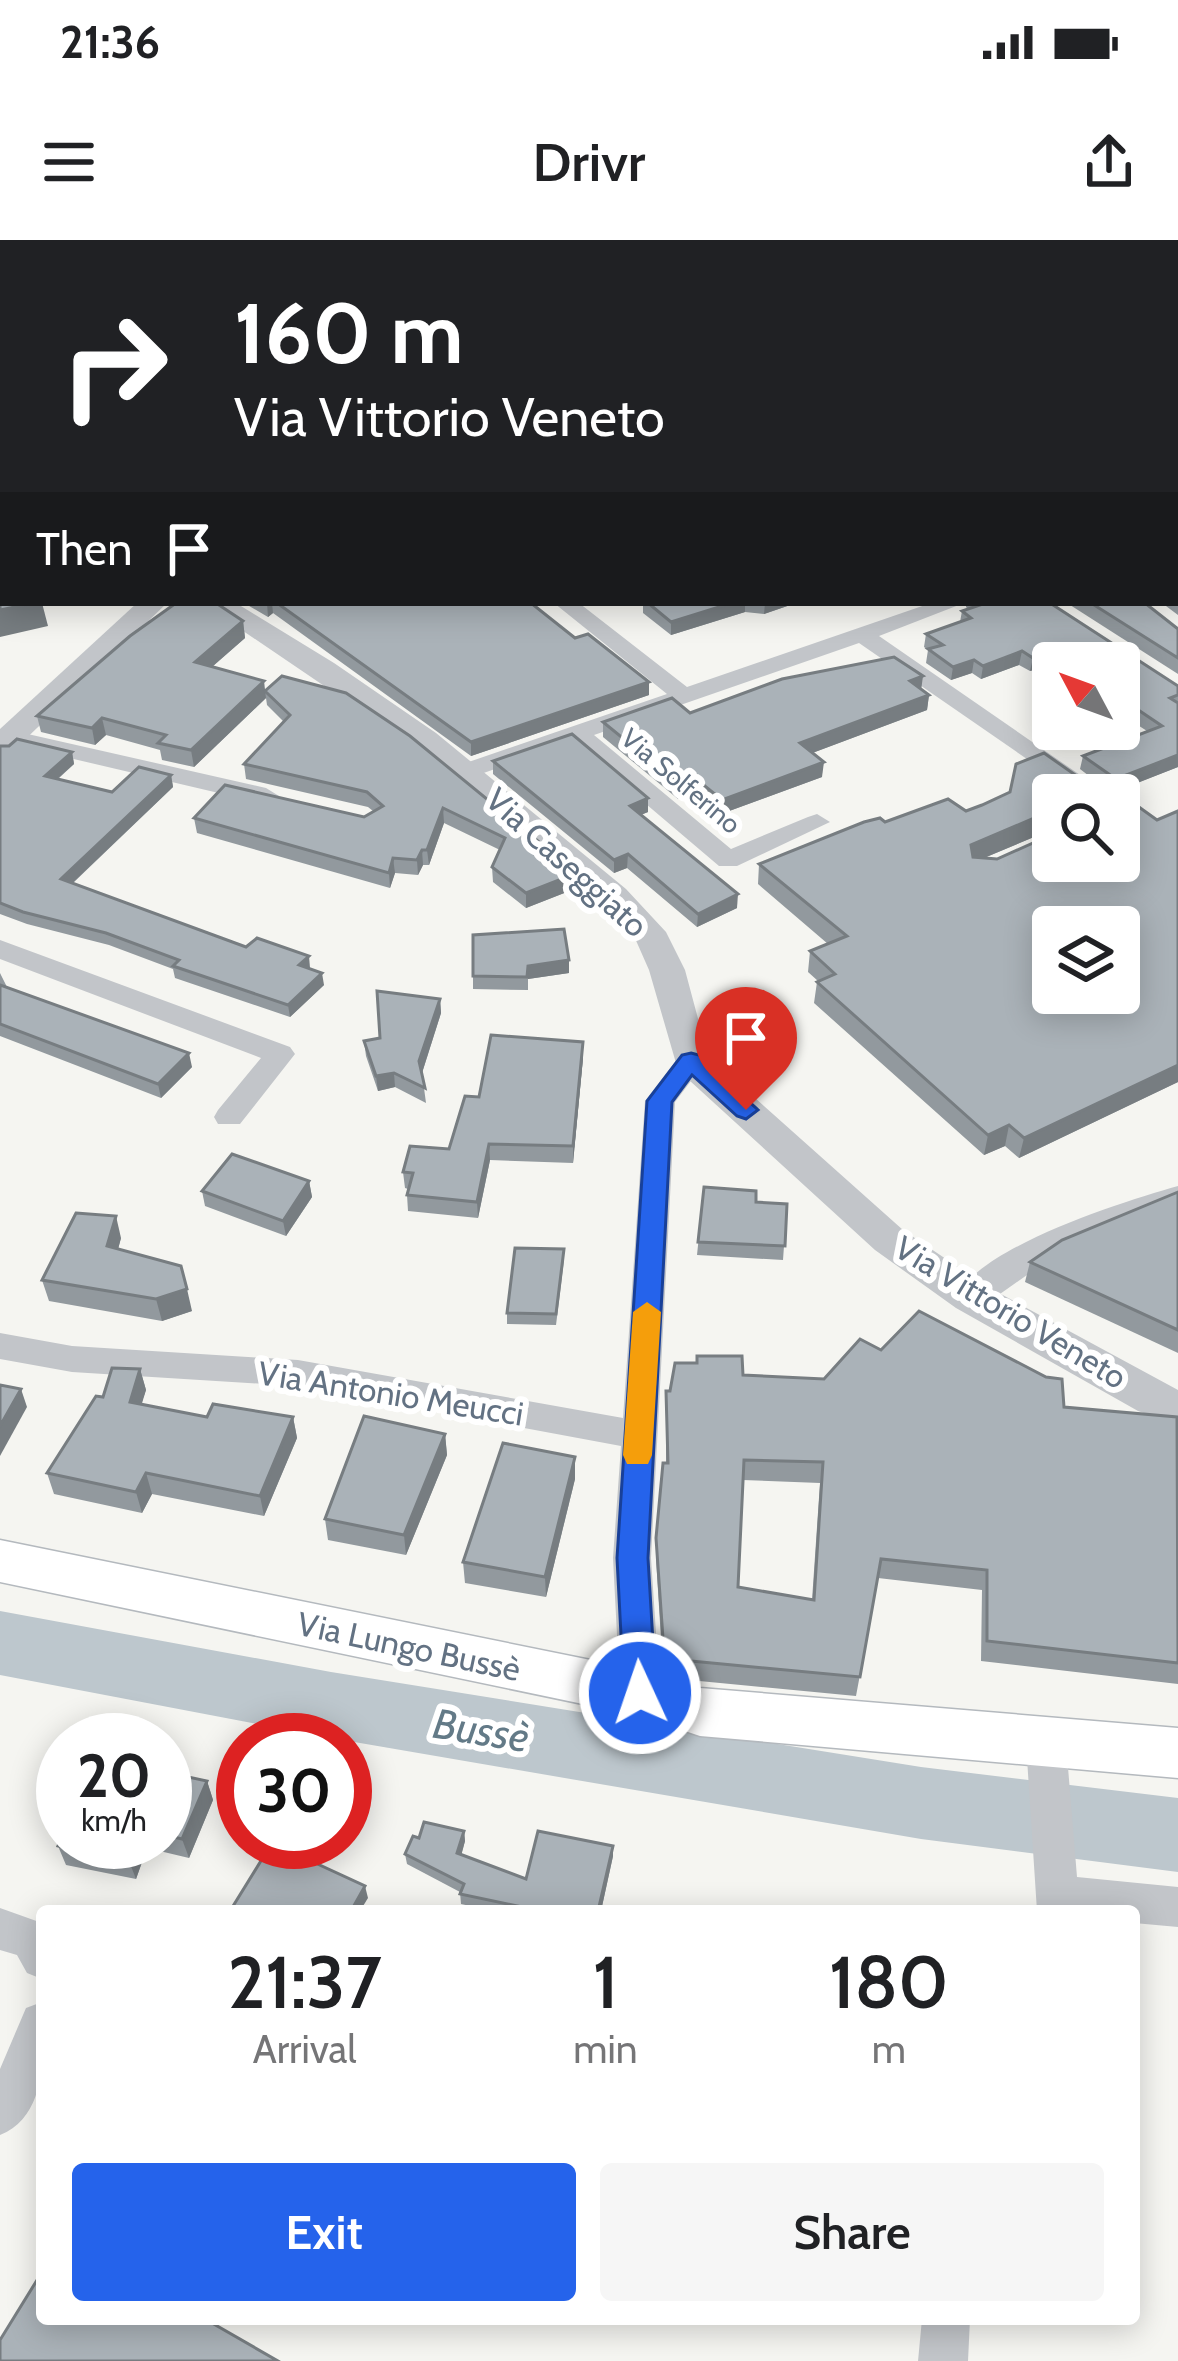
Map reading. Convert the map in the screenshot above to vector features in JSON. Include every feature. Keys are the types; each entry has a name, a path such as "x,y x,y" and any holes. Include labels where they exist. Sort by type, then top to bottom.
{"main road":[{"name":"Via Lungo Bussè","path":"0,1561 640,1693 700,1712 1178,1753"}],"street":[{"path":"49,697 80,657 106,606"},
{"path":"5,742 150,606"},
{"path":"174,606 262,631"},
{"name":"Via Caseggiato","path":"221,606 324,669 466,771 614,896 650,932 667,970 691,1060"},
{"path":"569,606 683,694"},
{"path":"466,771 944,606"},
{"path":"862,634 1065,774"},
{"name":"Via Solferino","path":"576,733 728,860 817,822"},
{"path":"5,742 300,803"},
{"path":"0,949 280,1054 229,1117"},
{"path":"640,1693 632,1558 660,1101 691,1060"},
{"name":"Via Vittorio Veneto","path":"691,1060 889,1240 971,1297 1178,1408"},
{"path":"971,1297 1001,1268 1034,1250 1178,1197"},
{"name":"Via Antonio Meucci","path":"0,1346 72,1359 298,1373 639,1435"},
{"path":"1046,1743 1059,1903 1118,1905"},
{"path":"1140,1906 1178,1907"},
{"path":"0,1929 31,1939 36,1948"},
{"path":"0,2112 36,2039"},
{"path":"944,2361 946,2325"}],"building":[{"path":"172,606 220,606 243,621 195,662 264,681 191,750 158,743 166,735 102,718 92,728 37,716"},
{"path":"281,606 535,606 575,638 588,634 649,682 471,742"},
{"path":"652,606 722,606 671,622"},
{"path":"977,606 1055,606 1110,642 1032,642 1032,657 1022,651 983,666 974,660 953,667 928,649 943,645 926,634 971,618 962,611"},
{"path":"1096,606 1149,606 1178,629 1178,658"},
{"path":"894,657 923,676 910,681 929,695 800,743 824,762 722,800 695,778 679,784 603,722 672,698 690,713 782,679"},
{"path":"1140,661 1178,686 1178,695 1170,698 1178,703 1178,755 1129,774 1109,774 1083,756 1099,750 1140,750 1140,734 1162,726 1140,711"},
{"path":"282,676 346,693 410,736 577,873 526,893 492,867 505,838 443,808 427,850 417,860 393,858 389,873 194,818 225,785 364,817 383,806 367,792 244,764 290,715 265,691"},
{"path":"572,734 648,798 630,806 738,894 698,914 628,854 614,860 493,761"},
{"path":"17,739 72,752 45,776 112,792 139,767 171,775 61,879 246,947 257,938 309,956 299,965 322,973 288,1005 173,966 179,960 106,933 0,903 0,746"},
{"path":"1044,753 1074,774 1032,774 1032,819 971,845 973,857 997,859 1032,843 1032,882 1140,882 1140,808 1157,820 1178,811 1178,1065 1024,1138 1009,1125 988,1135 817,982 835,974 810,951 847,936 759,864 864,822 880,818 885,822 948,799 966,811 1010,792 1016,764"},
{"path":"564,929 569,960 528,966 527,977 473,976 473,935"},
{"path":"0,985 189,1053 158,1084 0,1024"},
{"path":"377,991 440,999 419,1061 425,1088 394,1073 376,1076 364,1041 380,1038"},
{"path":"491,1035 583,1042 573,1146 489,1144 477,1202 407,1195 413,1173 403,1172 410,1146 449,1149 465,1096 479,1097"},
{"path":"232,1154 309,1181 283,1221 202,1191"},
{"path":"704,1187 756,1191 756,1202 787,1204 785,1246 698,1242"},
{"path":"1178,1192 1178,1330 1030,1262 1062,1240"},
{"path":"76,1213 116,1216 107,1246 181,1266 187,1289 156,1299 42,1280"},
{"path":"515,1248 564,1249 556,1314 507,1313"},
{"path":"919,1311 1046,1377 1062,1379 1064,1407 1177,1417 1178,1663 987,1641 987,1570 881,1559 860,1677 691,1661 664,1653 656,1538 663,1463 668,1463 666,1391 670,1391 675,1363 697,1363 697,1356 742,1356 743,1375 824,1379 860,1339 881,1350","holes":["744,1460 823,1462 814,1600 738,1587"]},
{"path":"112,1368 140,1369 130,1402 207,1417 213,1404 293,1417 260,1496 146,1473 136,1492 47,1473 96,1396 103,1397"},
{"path":"0,1385 21,1389 0,1426"},
{"path":"364,1416 445,1434 404,1535 325,1519"},
{"path":"503,1443 575,1457 545,1577 463,1562"},
{"path":"192,1778 207,1781 192,1816"},
{"path":"424,1822 464,1831 457,1853 526,1879 538,1831 613,1846 599,1905 512,1905 460,1894 464,1884 405,1854 413,1836 419,1838"},
{"path":"256,1869 328,1869 365,1886 354,1905 234,1905"},
{"path":"36,2282 36,2325 215,2325 278,2361 0,2361 0,2340"}],"waterway":[{"name":"Bussè","path":"0,1643 331,1705 921,1803 1178,1835"}],"slow traffic":[{"path":"638,1455 647,1312"}],"route":[{"path":"640,1693 632,1558 660,1101 691,1060 746,1110"}]}
